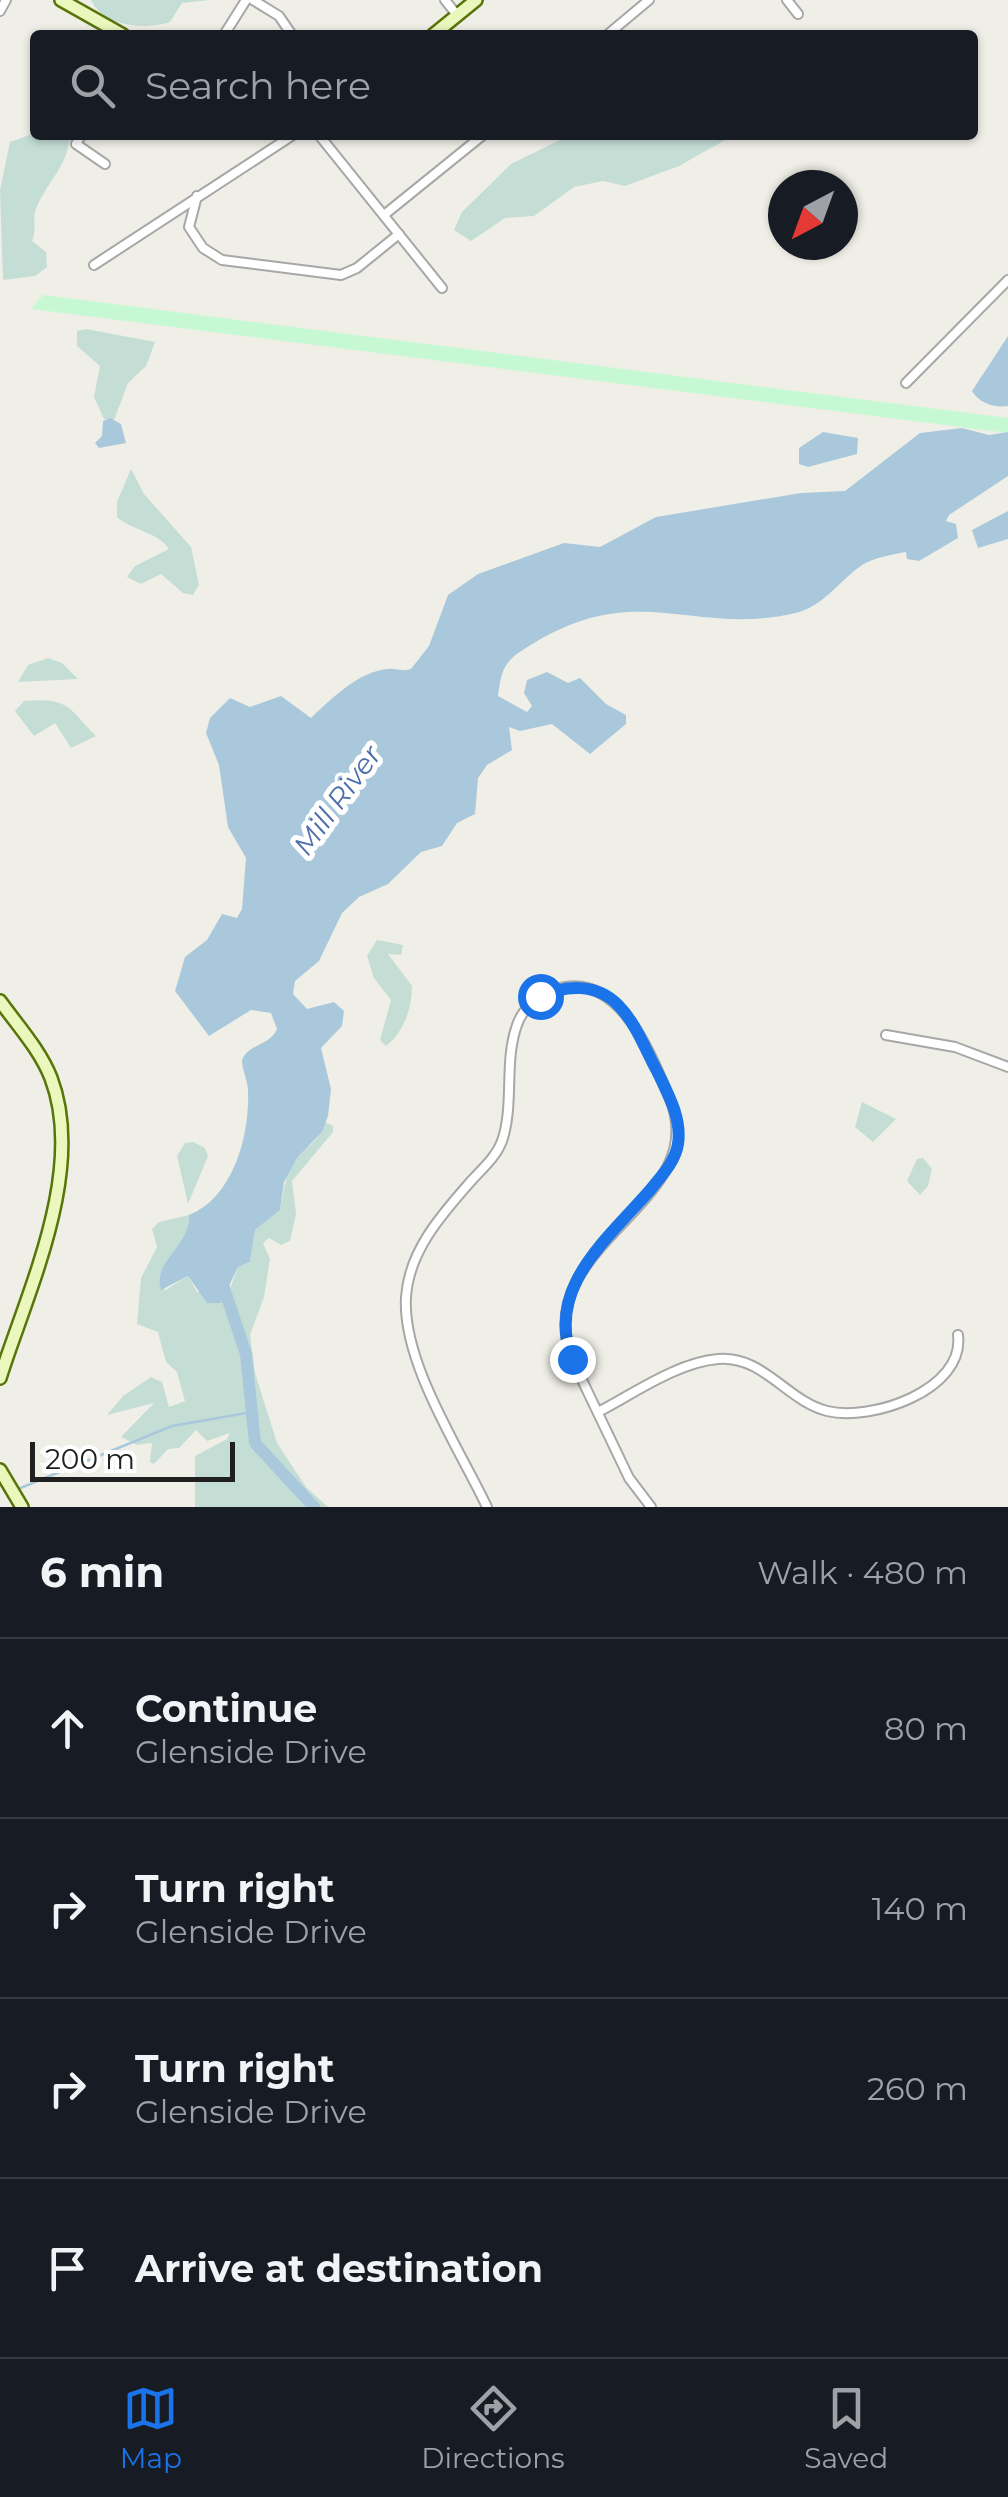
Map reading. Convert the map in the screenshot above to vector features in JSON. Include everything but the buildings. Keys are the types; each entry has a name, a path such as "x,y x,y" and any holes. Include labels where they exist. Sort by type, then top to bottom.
{"main road":[{"path":"60,0 114,30"},
{"path":"439,30 476,0"},
{"path":"0,1001 50,1077 63,1144 56,1199 0,1378"},
{"path":"0,1470 22,1507"}],"street":[{"path":"0,11 6,0"},
{"path":"228,30 249,0 280,16 289,30"},
{"path":"445,0 457,15"},
{"path":"613,30 649,0"},
{"path":"786,0 798,14"},
{"path":"78,140 76,144 105,164"},
{"path":"94,265 285,140"},
{"path":"323,140 442,288"},
{"path":"384,215 477,140"},
{"path":"197,196 189,227 213,257 232,262 341,275 357,268 399,234"},
{"path":"906,383 1008,280"},
{"path":"487,1507 414,1352 406,1296 410,1274 428,1232 492,1159 504,1138 511,1046 518,1022 528,1006 558,988 593,990 624,1010 670,1097 679,1130 673,1162 574,1280 568,1296 566,1342 629,1478 651,1507"},
{"path":"886,1035 955,1048 1008,1067"},
{"path":"598,1412 684,1368 717,1358 739,1360 762,1370 802,1400 827,1411 864,1411 928,1389 957,1360 958,1335"}],"shaded area":[{"path":"91,0 210,0 182,3 170,22 149,26 115,21"},
{"path":"30,135 30,140 69,140 61,166 35,213 32,241 46,252 47,267 35,276 3,280 0,190 10,142"},
{"path":"560,140 725,140 679,166 625,186 603,181 574,187 534,216 505,218 471,241 454,230 462,212 511,164"},
{"path":"86,329 155,342 146,366 128,383 114,420 104,419 94,397 100,366 77,346 77,331"},
{"path":"131,469 144,494 191,547 199,585 193,595 183,593 161,574 141,584 127,577 135,566 169,549 117,517 117,502"},
{"path":"48,658 62,663 78,679 18,682 28,665"},
{"path":"24,701 51,701 67,706 96,736 71,748 55,723 34,736 15,711"},
{"path":"377,940 403,945 401,955 388,954 412,986 406,1019 386,1046 380,1040 391,1000 374,978 367,956"},
{"path":"862,1102 896,1119 873,1142 855,1127"},
{"path":"325,1122 333,1126 333,1132 292,1181 296,1214 290,1241 281,1245 269,1238 263,1243 270,1259 264,1297 250,1335 255,1373 277,1443 306,1487 328,1507 195,1507 195,1456 227,1439 230,1433 207,1441 196,1430 179,1448 168,1449 154,1464 150,1462 152,1443 137,1445 121,1437 154,1403 107,1415 123,1396 151,1377 162,1382 169,1407 185,1401 177,1372 166,1362 158,1332 137,1324 141,1278 157,1247 152,1229 159,1222 189,1215 184,1243 164,1291 188,1276 197,1292 230,1289 238,1267 250,1262 255,1230 280,1210 291,1167 316,1139"},
{"path":"185,1143 205,1148 208,1156 188,1204 177,1156"},
{"path":"923,1158 932,1169 928,1186 920,1195 907,1181 917,1159"}],"green space":[{"path":"43,295 1008,418 1008,433 31,309"}],"water":[{"path":"1008,336 1008,406 992,405 972,391"},
{"path":"110,418 121,424 126,443 99,448 95,443 102,436 103,421"},
{"path":"962,428 989,435 1008,432 1008,476 949,515 946,521 956,524 958,538 919,561 907,559 906,552 872,560 814,605 795,613 760,619 637,612 605,615 571,624 511,659 501,677 498,696 527,712 532,706 524,693 527,680 547,672 568,683 580,678 606,704 626,715 626,724 590,754 552,724 520,731 509,727 512,750 487,765 478,778 475,814 457,823 442,846 421,852 388,884 359,897 342,913 319,961 295,981 293,994 307,1009 334,1002 344,1011 342,1026 321,1048 331,1089 322,1132 297,1158 284,1182 280,1210 255,1230 250,1262 238,1267 221,1303 207,1303 188,1276 161,1290 162,1270 184,1236 189,1215 217,1195 236,1163 248,1108 242,1060 277,1029 271,1013 251,1010 209,1036 175,991 185,957 207,940 222,914 237,918 242,909 246,858 228,827 219,765 206,733 210,718 230,698 250,707 281,696 311,718 366,675 387,669 411,669 429,646 448,595 478,574 564,543 600,547 656,517 801,493 845,491 920,433"},
{"path":"823,432 858,438 857,454 808,467 799,464 799,448"},
{"path":"1008,511 1008,539 978,548 972,530"}],"waterway":[{"name":"Mill River","path":"222,1282 246,1354 255,1443 314,1507"},
{"path":"18,1489 172,1426 252,1412"}],"route":[{"path":"540,996 558,988 580,987 614,1000 632,1022 670,1097 679,1130 673,1162 574,1280 564,1310 566,1342 572,1359"}]}
